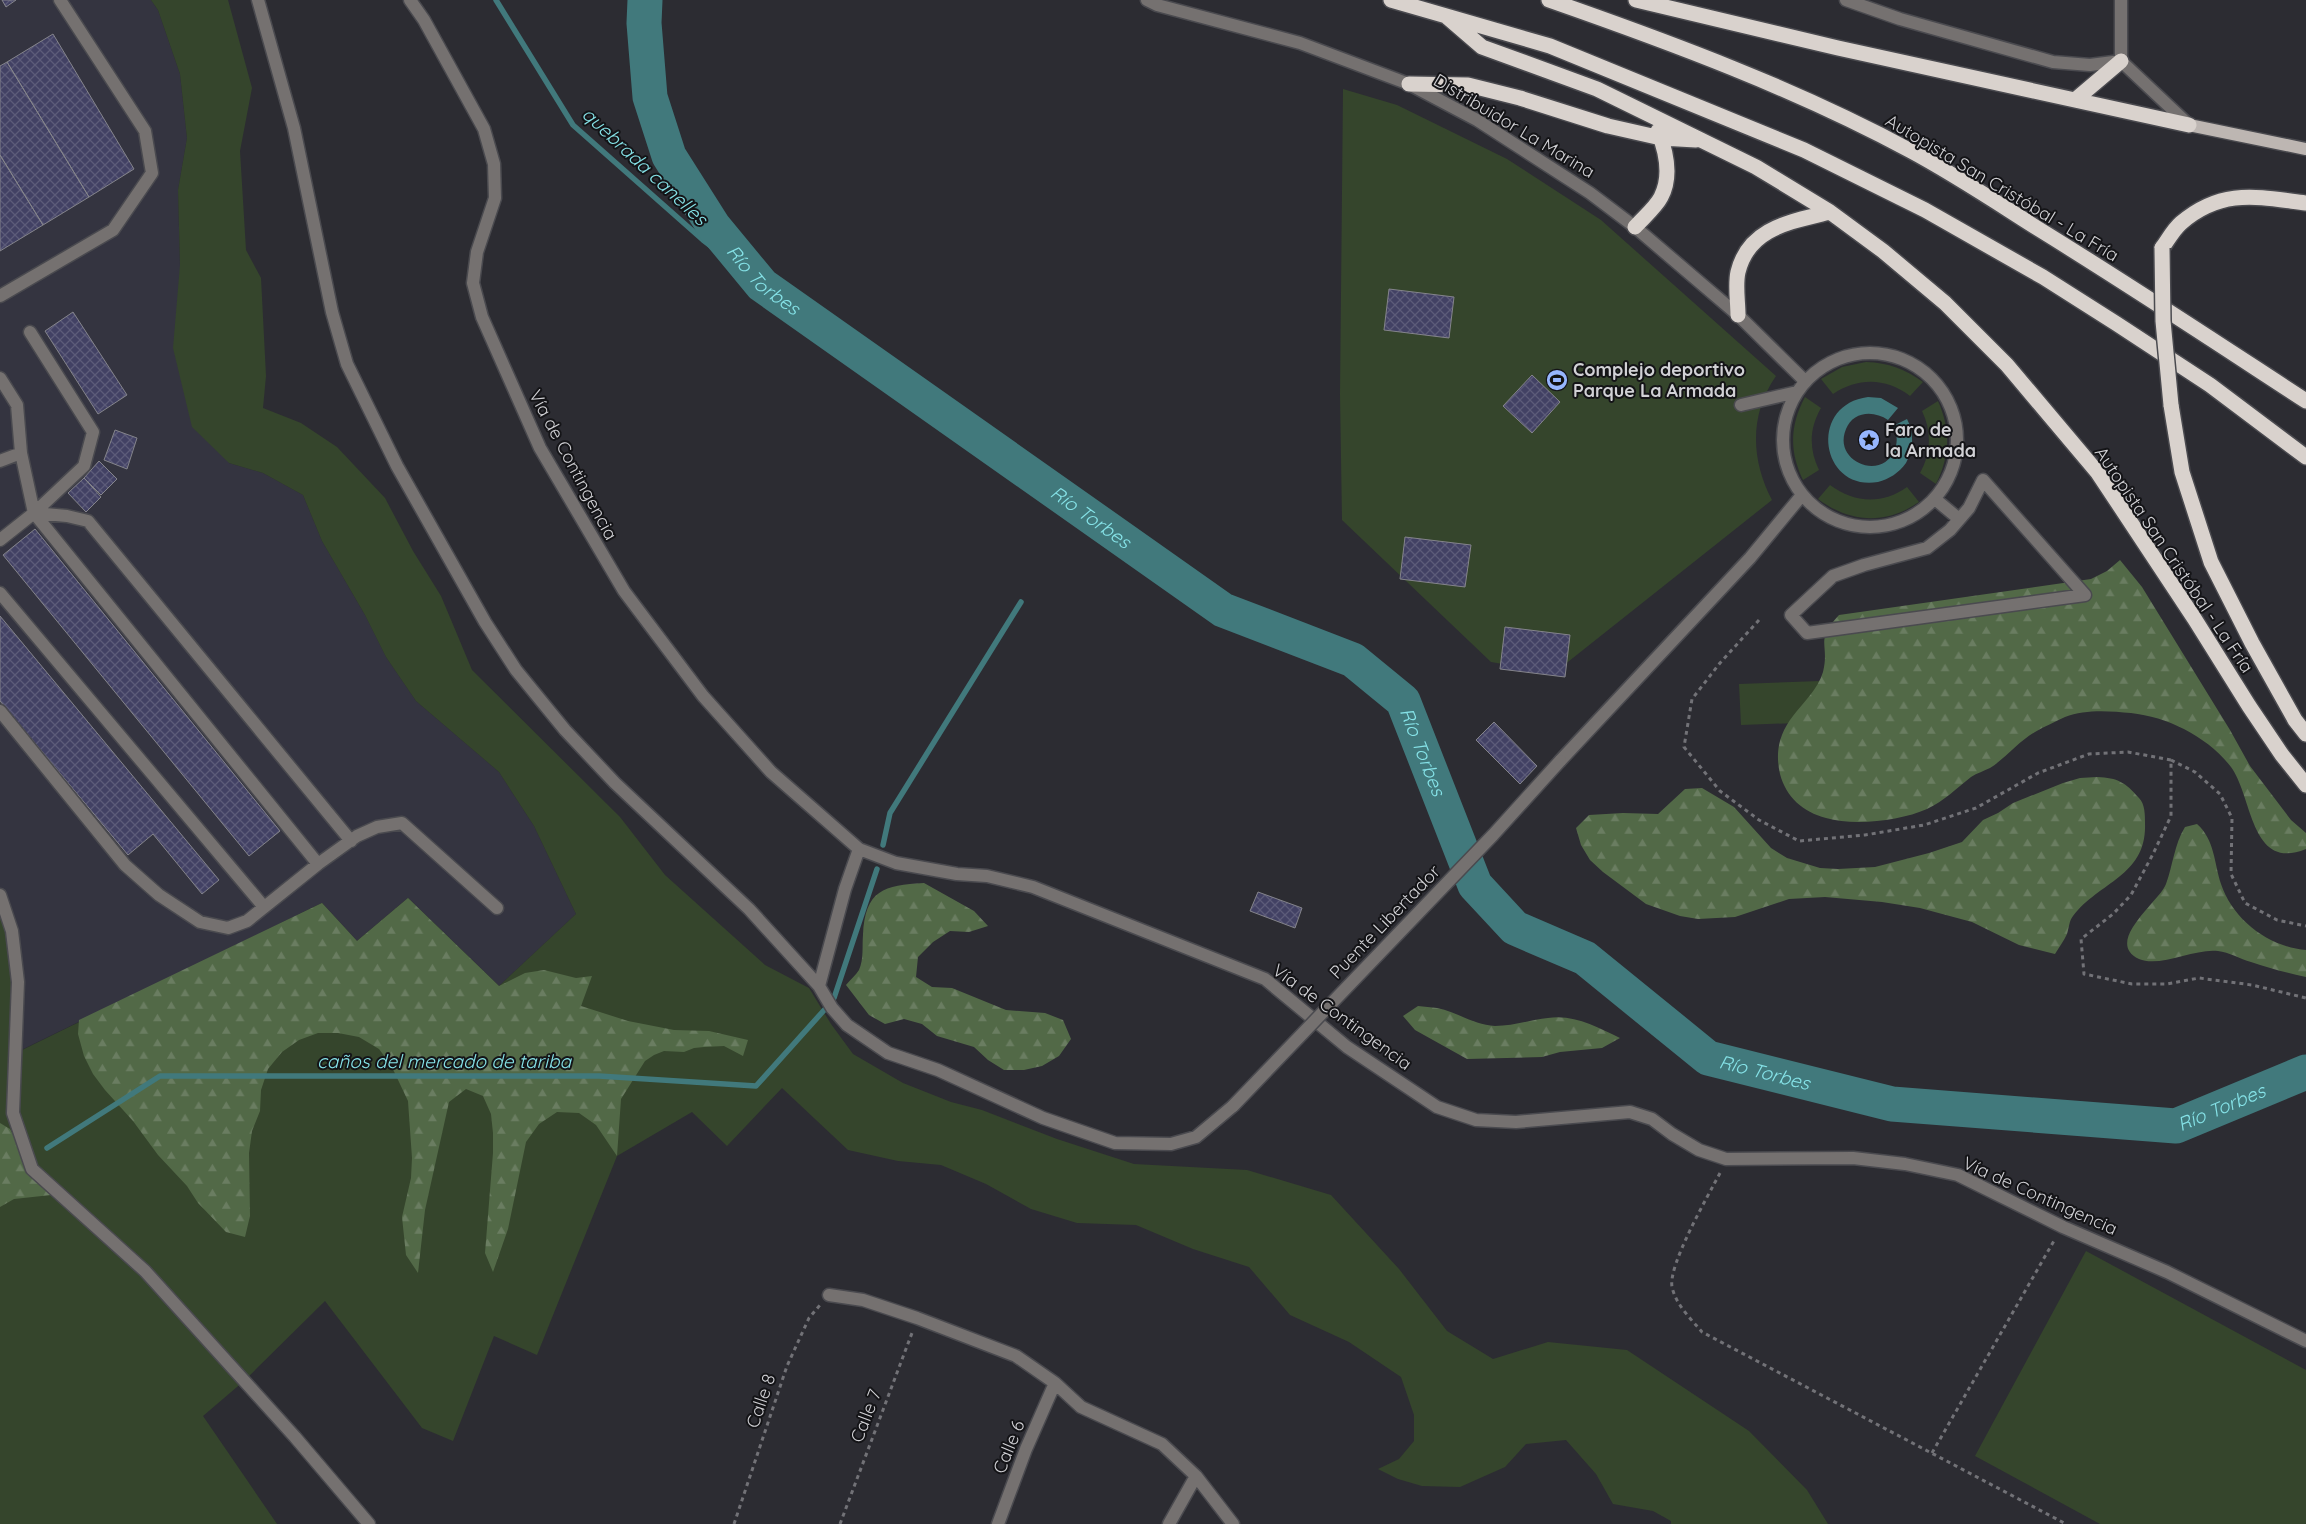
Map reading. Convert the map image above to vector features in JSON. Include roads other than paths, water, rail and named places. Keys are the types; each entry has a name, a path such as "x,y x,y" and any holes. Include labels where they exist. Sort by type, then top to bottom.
{"highway":[{"name":"Autopista San Cristóbal - La Fría","path":"1391,0 1446,16 1482,47 1597,89 1756,167 1830,212 1883,251 1945,303 2007,365 2098,472 2249,706 2306,785"},
{"name":"Autopista San Cristóbal - La Fría","path":"1548,0 1663,40 1750,75 1912,152 2072,249 2306,401"},
{"path":"1636,0 2189,125"},
{"path":"1446,16 1506,32 1577,57 1804,150 1925,210 2042,277 2117,324 2210,385 2306,457"},
{"path":"2076,100 2121,61"},
{"path":"1409,84 1468,85 1520,98 1608,126 1661,138 1700,140"},
{"path":"1635,227 1661,197 1667,177 1667,164 1653,115"},
{"path":"2306,203 2246,196 2211,203 2180,224 2162,248 2163,321 2171,406 2182,472 2211,562 2295,720 2306,734"},
{"path":"1738,315 1738,273 1750,244 1773,228 1830,212"}],"main road":[{"path":"2189,125 2306,149"}],"street":[{"path":"0,296 113,230 152,173 145,131 60,0"},
{"name":"Puente Libertador","path":"258,0 294,128 332,312 347,364 397,466 484,622 516,670 565,730 615,783 749,909 819,986 832,1008 847,1025 888,1053 938,1070 1043,1118 1114,1143 1171,1144 1196,1137 1233,1106 1486,842 1750,558 1802,495"},
{"name":"Vía de Contingencia","path":"410,0 424,20 484,129 494,164 495,198 477,252 473,283 482,317 540,448 624,592 704,696 771,772 859,850 896,863 957,874 987,876 1034,887 1265,980 1347,1047 1437,1107 1476,1120 1516,1122 1610,1112 1630,1112 1652,1119 1672,1134 1699,1150 1726,1159 1853,1158 1905,1164 1958,1175 2063,1227 2167,1272 2306,1341"},
{"name":"Distribuidor La Marina","path":"1147,0 1157,5 1300,43 1409,84 1477,120 1535,156 1635,227 1681,264 1738,315 1806,381"},
{"path":"1846,0 1900,19 2053,62 2090,65 2121,61"},
{"path":"2121,0 2121,61 2189,125"},
{"path":"0,540 34,513 84,466 93,432 30,332"},
{"path":"1866,352 1880,352 1899,357 1929,375 1946,396 1952,409 1957,436 1957,449 1952,469 1935,499 1913,516 1888,526 1874,527 1847,524 1834,520 1822,513 1802,495 1788,471 1783,444 1786,417 1797,392 1806,381 1815,371 1833,360 1866,352"},
{"path":"0,378 17,405 21,453 34,513 318,864"},
{"path":"1741,405 1797,392"},
{"path":"0,461 21,453"},
{"path":"1983,480 2085,595 1807,633 1791,615 1833,576 1864,565 1927,548 1950,530 1959,519 1969,508 1983,480"},
{"path":"1935,499 1959,519"},
{"path":"34,513 67,516 88,521 351,841"},
{"path":"0,593 264,907"},
{"path":"0,711 125,865 158,895 200,922 228,928 247,921 318,864 351,841 377,827 402,823 497,908"},
{"path":"819,986 843,898 859,850"},
{"path":"0,895 12,932 18,982 13,1113 32,1169 145,1271 295,1437 369,1524"},
{"path":"829,1296 863,1300 917,1318 1016,1356 1055,1383 1082,1407 1162,1444 1196,1476 1233,1524"},
{"name":"Calle 6","path":"998,1524 1026,1449 1055,1383"},
{"path":"1169,1524 1196,1476"}],"water":[{"path":"1868,397 1881,398 1898,408 1888,420 1877,415 1864,414 1849,423 1844,441 1846,451 1852,459 1861,464 1871,466 1889,459 1897,443 1893,426 1907,419 1912,435 1911,452 1906,463 1894,475 1878,482 1859,482 1844,474 1834,462 1829,446 1829,430 1836,415 1849,403"}],"waterway":[{"name":"quebrada canelles","path":"496,0 573,125 703,240 762,285"},
{"name":"Río Torbes","path":"645,0 644,23 650,97 669,156 714,227 762,285 1223,610 1353,660 1403,701 1475,885 1515,928 1585,958 1708,1058 1892,1104 2176,1126 2306,1072"},
{"name":"caños del mercado de tariba","path":"883,845 890,813 1021,602"},
{"name":"caños del mercado de tariba","path":"834,998 877,869"},
{"name":"caños del mercado de tariba","path":"47,1148 160,1076 599,1076 756,1086 826,1008"}],"place":[{"name":"Complejo deportivo Parque La Armada","path":"1557,380"},
{"name":"Faro de la Armada","path":"1869,440"}]}
